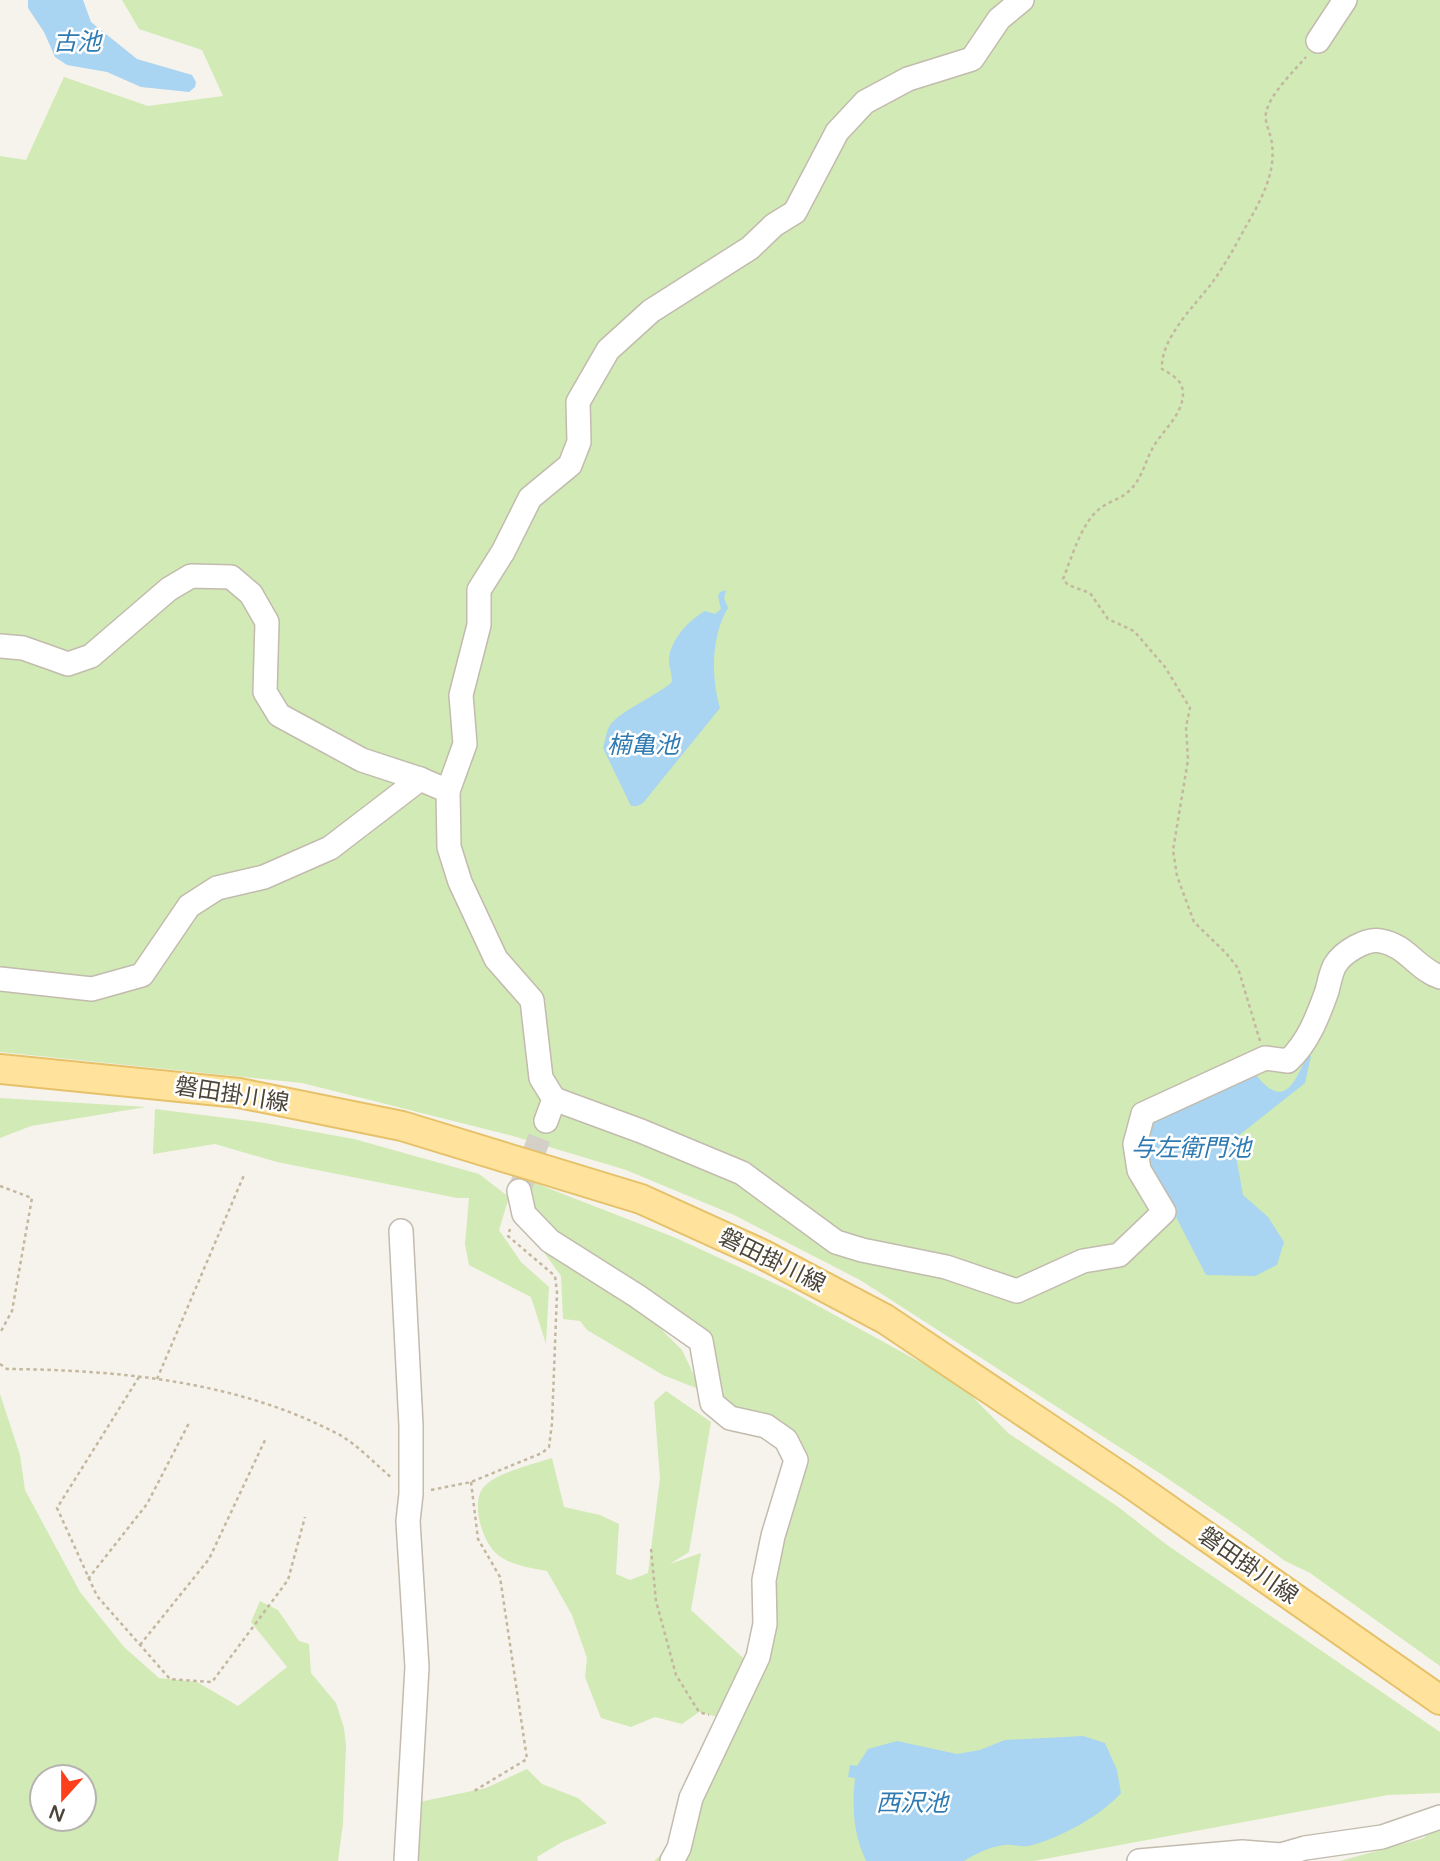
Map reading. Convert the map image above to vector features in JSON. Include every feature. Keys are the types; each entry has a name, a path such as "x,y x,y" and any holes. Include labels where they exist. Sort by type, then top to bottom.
{"main road":[{"name":"磐田掛川線","path":"0,1069 239,1093 402,1126 641,1199 762,1254 885,1319 1130,1483 1440,1700"}],"street":[{"path":"1022,0 999,19 972,59 908,79 865,102 837,132 795,212 774,225 750,248 651,311 608,350 578,402 579,442 570,465 530,498 503,552 479,590 479,625 461,695 464,744 448,791 449,847 460,882 496,960 532,1000 541,1078 550,1110 653,1135 742,1173 836,1241 862,1250 946,1267 1017,1291 1083,1261 1119,1255 1164,1212 1139,1170 1135,1144 1143,1114 1265,1058 1288,1061 1299,1051 1320,1011 1335,965 1350,949 1378,940 1389,943 1400,947 1431,974 1440,977"},
{"path":"1318,41 1345,0"},
{"path":"0,646 23,648 68,664 91,656 169,589 191,576 231,578 251,594 267,622 265,692 279,715 362,760 448,791"},
{"path":"0,979 92,989 142,975 189,906 217,888 264,877 330,848 420,779"},
{"path":"519,1191 524,1214 550,1241 637,1296 701,1341 712,1404 730,1418 766,1426 786,1440 796,1460 773,1535 764,1580 765,1624 758,1657 691,1798 679,1848 672,1861"},
{"path":"401,1231 411,1425 411,1494 408,1521 417,1667 405,1861"},
{"path":"1139,1861 1241,1852 1281,1859 1305,1848 1382,1837 1440,1817"}],"path":[{"path":"1265,1058 1237,968 1226,953 1194,922 1177,876 1173,850 1188,760 1186,727 1190,708 1165,667 1134,631 1108,619 1090,593 1068,585 1063,579 1097,510 1126,495 1139,481 1154,446 1177,415 1182,386 1162,369 1162,363 1175,329 1213,282 1246,227 1268,183 1274,163 1272,140 1265,116 1269,102 1318,41"},
{"path":"157,1379 244,1175"},
{"path":"0,1186 32,1198 12,1311 0,1333"},
{"path":"0,1364 7,1368 83,1370 218,1390 278,1408 341,1436 411,1494 471,1482 542,1453 549,1447 557,1292 555,1276 508,1236 511,1226"},
{"path":"139,1377 57,1508 97,1596 170,1679 212,1682 288,1580 305,1517"},
{"path":"88,1579 147,1504 189,1423"},
{"path":"140,1645 209,1559 266,1438"},
{"path":"471,1482 478,1539 500,1577 527,1759 474,1791"},
{"path":"651,1549 656,1601 676,1675 699,1712 729,1719"}],"green space":[{"path":"122,0 1440,0 1440,1666 1310,1573 1285,1561 1161,1474 860,1280 734,1215 626,1170 513,1136 302,1083 0,1052 0,156 26,160 64,77 148,106 223,96 202,50 139,29"},
{"path":"0,1098 146,1107 31,1126 0,1138"},
{"path":"155,1109 265,1123 354,1139 479,1174 509,1197 499,1230 521,1262 549,1287 546,1344 531,1297 469,1265 465,1244 469,1198 457,1198 277,1162 215,1144 153,1154"},
{"path":"522,1178 676,1238 791,1291 960,1384 1008,1433 1440,1732 1440,1793 1388,1795 1034,1861 654,1861 679,1838 693,1795 729,1720 699,1712 682,1724 655,1717 631,1727 601,1718 585,1677 587,1658 572,1615 547,1571 513,1563 501,1557 491,1547 480,1522 480,1495 483,1488 496,1478 552,1458 564,1507 600,1515 619,1524 616,1574 630,1580 648,1573 660,1478 654,1402 666,1391 711,1422 689,1552 670,1564 701,1553 691,1610 753,1667 733,1713 769,1657 764,1580 773,1535 796,1460 775,1432 730,1418 712,1403 700,1341 524,1214"},
{"path":"531,1234 627,1295 682,1350 701,1390 663,1375 587,1330 580,1321 563,1319 561,1276"},
{"path":"0,1394 20,1455 25,1490 80,1592 124,1647 159,1678 197,1682 238,1706 287,1667 251,1622 260,1601 278,1610 299,1641 309,1644 311,1673 336,1703 344,1728 346,1745 343,1823 338,1861 0,1861"},
{"path":"527,1769 542,1784 578,1798 607,1823 562,1842 537,1857 538,1861 414,1861 410,1804 486,1788"},
{"path":"1440,1831 1440,1861 1340,1861 1424,1838 1427,1834"}],"water":[{"name":"古池","path":"28,0 83,0 91,22 137,59 192,75 196,82 195,87 189,92 141,87 107,72 67,65 55,57 44,32 28,8"},
{"name":"楠亀池","path":"726,590 724,598 728,608 718,631 714,657 715,684 720,708 643,803 631,806 603,748 609,727 620,716 672,682 669,659 673,644 687,625 699,615 705,611 715,614 721,609 718,596"},
{"name":"与左衛門池","path":"1308,1055 1311,1056 1305,1083 1233,1140 1243,1195 1268,1217 1284,1242 1277,1265 1255,1276 1206,1275 1176,1217 1177,1210 1147,1161 1148,1135 1157,1116 1234,1075 1256,1075 1274,1091 1282,1092 1288,1089"},
{"name":"西沢池","path":"1083,1736 1105,1743 1117,1770 1121,1793 1080,1825 1043,1842 1029,1846 994,1847 964,1861 866,1861 854,1820 855,1778 848,1777 850,1765 857,1766 868,1749 897,1741 957,1754 980,1750 1005,1740"}],"tunnel":[{"path":"519,1191 546,1121"}]}
